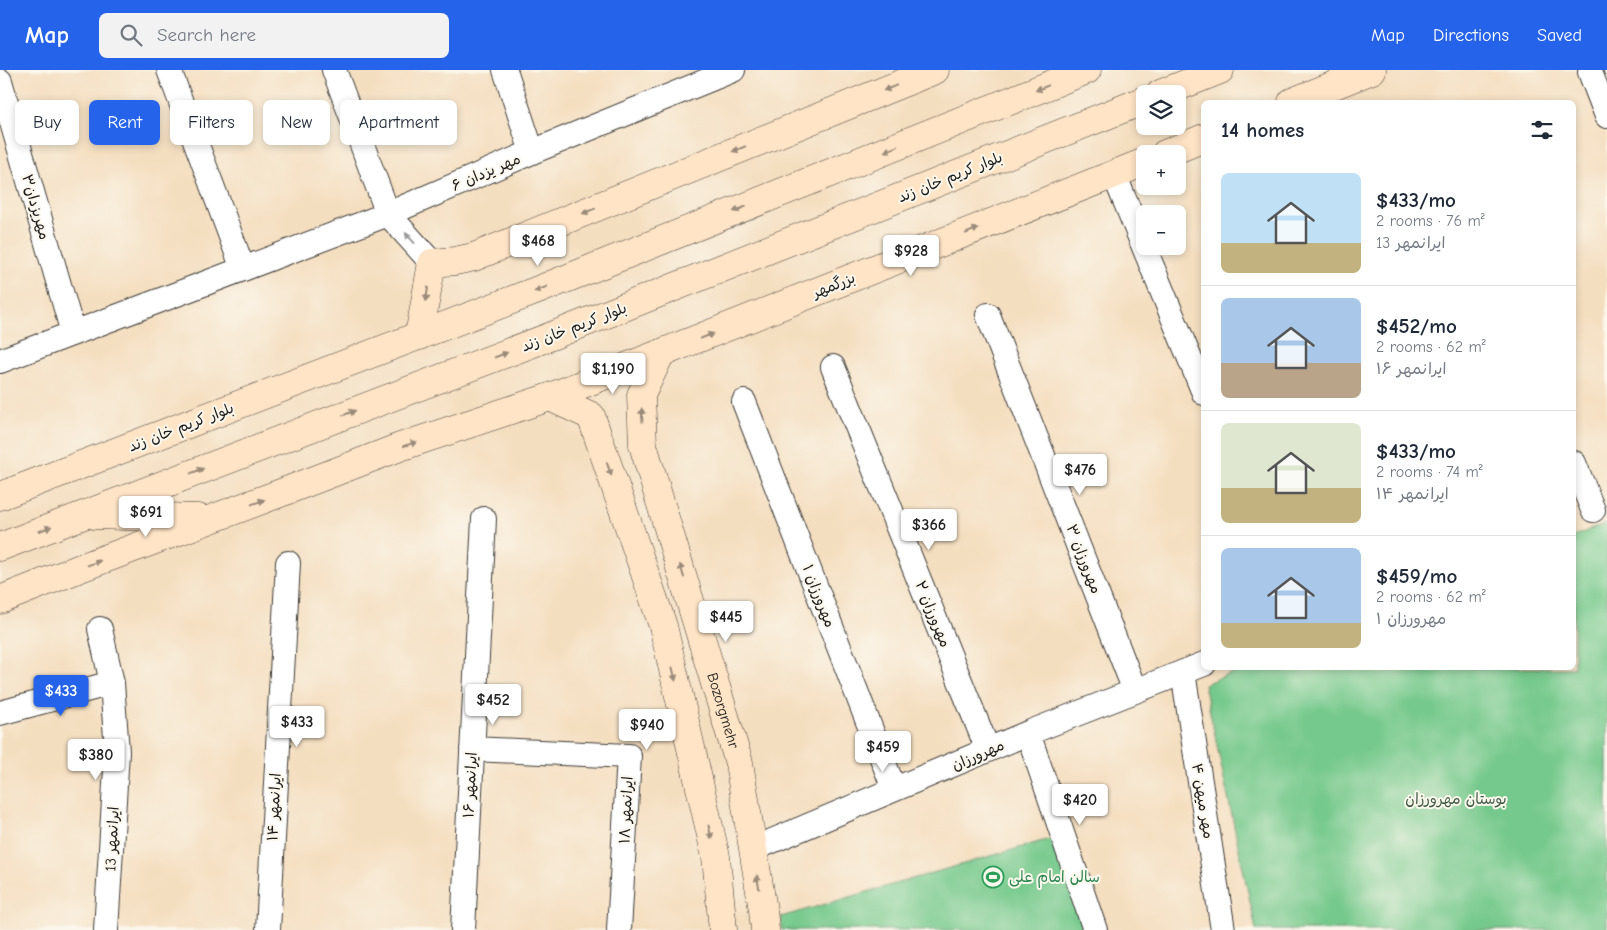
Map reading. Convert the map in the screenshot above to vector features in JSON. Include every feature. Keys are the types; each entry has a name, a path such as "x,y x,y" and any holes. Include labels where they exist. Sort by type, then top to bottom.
{"main road":[{"path":"419,336 432,263 474,257 935,70"},
{"name":"بلوار کریم خان زند","path":"0,496 538,290 1087,70"},
{"path":"1182,85 1220,70"},
{"path":"1297,100 1372,70"},
{"name":"بلوار کریم خان زند","path":"0,547 554,335 1136,104"},
{"path":"1186,145 1201,139"},
{"name":"بزرگمهر","path":"0,600 400,447 550,397 1136,165"},
{"name":"Bozorgmehr","path":"661,354 641,395 644,445 739,763 765,930"},
{"path":"550,397 591,416 663,626 716,857 723,930"},
{"path":"81,515 212,518"},
{"path":"666,640 699,628"}],"street":[{"path":"169,70 243,269"},
{"path":"334,70 388,214 432,263"},
{"name":"مهر یزدان ۶","path":"0,361 388,214 532,152 505,70"},
{"path":"532,152 733,70"},
{"path":"1590,72 1607,116"},
{"name":"مهریزدان۳","path":"0,81 73,333"},
{"path":"1114,174 1201,386"},
{"name":"مهرورزان ۳","path":"988,315 1135,691"},
{"name":"مهرورزان ۲","path":"833,367 988,750"},
{"name":"مهرورزان ۱","path":"744,402 894,789"},
{"path":"1576,469 1591,511"},
{"name":"ایرانمهر ۱۶","path":"463,930 484,519"},
{"name":"ایرانمهر ۱۴","path":"268,930 288,564"},
{"name":"ایرانمهر 13","path":"100,629 112,683 117,752 106,930"},
{"name":"مهرورزان","path":"753,849 988,750 1194,668"},
{"name":"مهر میهن ۴","path":"1194,668 1223,930"},
{"path":"0,713 112,683"},
{"path":"1028,734 1095,930"},
{"name":"ایرانمهر ۱۸","path":"472,749 629,756 619,930"}],"green space":[{"name":"بوستان مهرورزان","path":"1607,523 1607,930 1256,930 1204,684 1240,670 1576,670 1576,535"},
{"name":"سالن امام علی","path":"1053,838 1088,930 782,930 781,917"}],"place":[{"name":"سالن امام علی","path":"993,877"}]}
